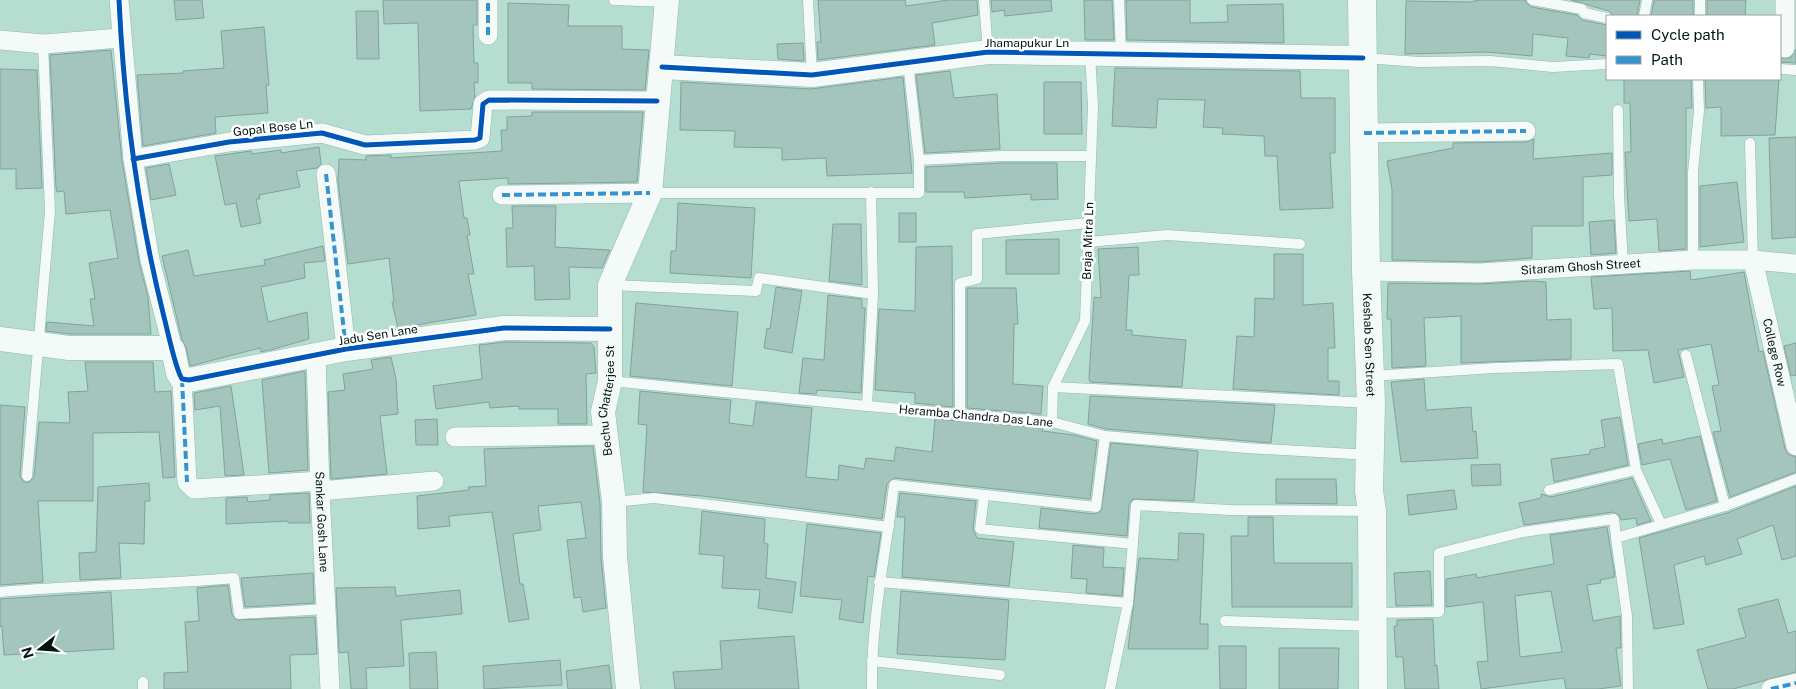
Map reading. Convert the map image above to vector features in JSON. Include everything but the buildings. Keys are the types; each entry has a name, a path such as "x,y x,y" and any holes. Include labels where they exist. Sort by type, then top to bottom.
{"main road":[{"name":"Keshab Sen Street","path":"1362,0 1366,271 1371,403 1369,490 1372,511 1371,619 1373,689"}],"street":[{"path":"119,0 133,159 150,260 178,372 182,379 187,482 194,489 434,481"},
{"path":"488,0 488,35"},
{"path":"1784,0 1785,48"},
{"name":"Bechu Chatterjee St","path":"628,689 615,557 614,502 603,412 610,381 610,285 650,193 667,1"},
{"path":"0,40 43,44 121,38"},
{"name":"Jhamapukur Ln","path":"662,67 812,74 988,52 1363,58"},
{"name":"Gopal Bose Ln","path":"133,159 230,142 322,133 365,145 475,140 480,138 483,104 489,100 657,101"},
{"path":"1364,133 1526,131"},
{"path":"326,174 346,349"},
{"path":"502,195 650,193"},
{"name":"Sitaram Ghosh Street","path":"1366,271 1479,272 1693,260 1753,260 1796,264"},
{"name":"College Row","path":"1753,260 1796,446"},
{"name":"Jadu Sen Lane","path":"182,379 189,380 346,349 504,328 610,329"},
{"path":"0,339 69,348 166,348 173,350"},
{"name":"Sankar Gosh Lane","path":"316,356 330,689"},
{"path":"455,437 606,435"},
{"path":"1771,689 1796,683"}],"lane":[{"path":"614,0 667,1"},
{"path":"808,0 812,74"},
{"path":"984,0 988,52"},
{"path":"1118,0 1121,54"},
{"path":"1532,0 1582,9 1584,13 1606,18"},
{"path":"1644,15 1647,0"},
{"path":"1700,0 1700,15"},
{"path":"27,476 50,211 43,44"},
{"name":"Braja Mitra Ln","path":"1052,422 1053,387 1085,321 1093,106 1090,53"},
{"path":"1363,58 1419,62 1490,61 1553,67 1606,64"},
{"path":"650,193 919,193 919,160 908,63"},
{"path":"1781,70 1796,70"},
{"path":"1693,260 1693,172 1699,111 1698,80"},
{"path":"1618,110 1619,195 1623,263"},
{"path":"1750,143 1753,260"},
{"path":"919,160 1002,156 1090,156"},
{"path":"867,406 873,294 871,192"},
{"path":"960,414 960,283 977,279 977,234 1088,223"},
{"path":"1088,242 1167,235 1300,244"},
{"path":"610,285 756,291 759,278 873,294"},
{"path":"1686,355 1725,506"},
{"path":"1370,376 1495,368 1618,364 1636,470 1661,524"},
{"name":"Heramba Chandra Das Lane","path":"610,381 1052,422 1104,436 1246,448 1371,455"},
{"path":"1053,387 1371,403"},
{"path":"872,689 872,660 879,582 894,485 1096,507 1104,436"},
{"path":"1549,490 1636,470"},
{"path":"1616,538 1725,506 1796,479"},
{"path":"984,496 980,529 1133,544"},
{"path":"614,502 654,498 889,526"},
{"path":"1110,689 1128,603 1136,505 1230,510 1372,511"},
{"path":"1225,621 1371,619 1439,612 1439,553 1523,532 1614,519 1627,616 1628,689"},
{"path":"0,592 50,587 173,583 234,578 239,614 328,609"},
{"path":"879,582 1128,603"},
{"path":"872,660 1000,675"}],"marked path":[{"path":"488,0 488,35"},
{"path":"1364,133 1526,131"},
{"path":"326,174 346,349"},
{"path":"502,195 650,193"},
{"path":"182,379 187,482"},
{"path":"1771,689 1796,683"}],"cycle path":[{"path":"119,0 124,80 140,199 164,317 174,359 182,379 189,380 346,349 504,328 610,329"},
{"path":"662,67 812,75 988,52 1363,58"},
{"path":"133,159 229,142 322,133 365,145 475,140 480,138 483,104 489,100 657,101"}]}
